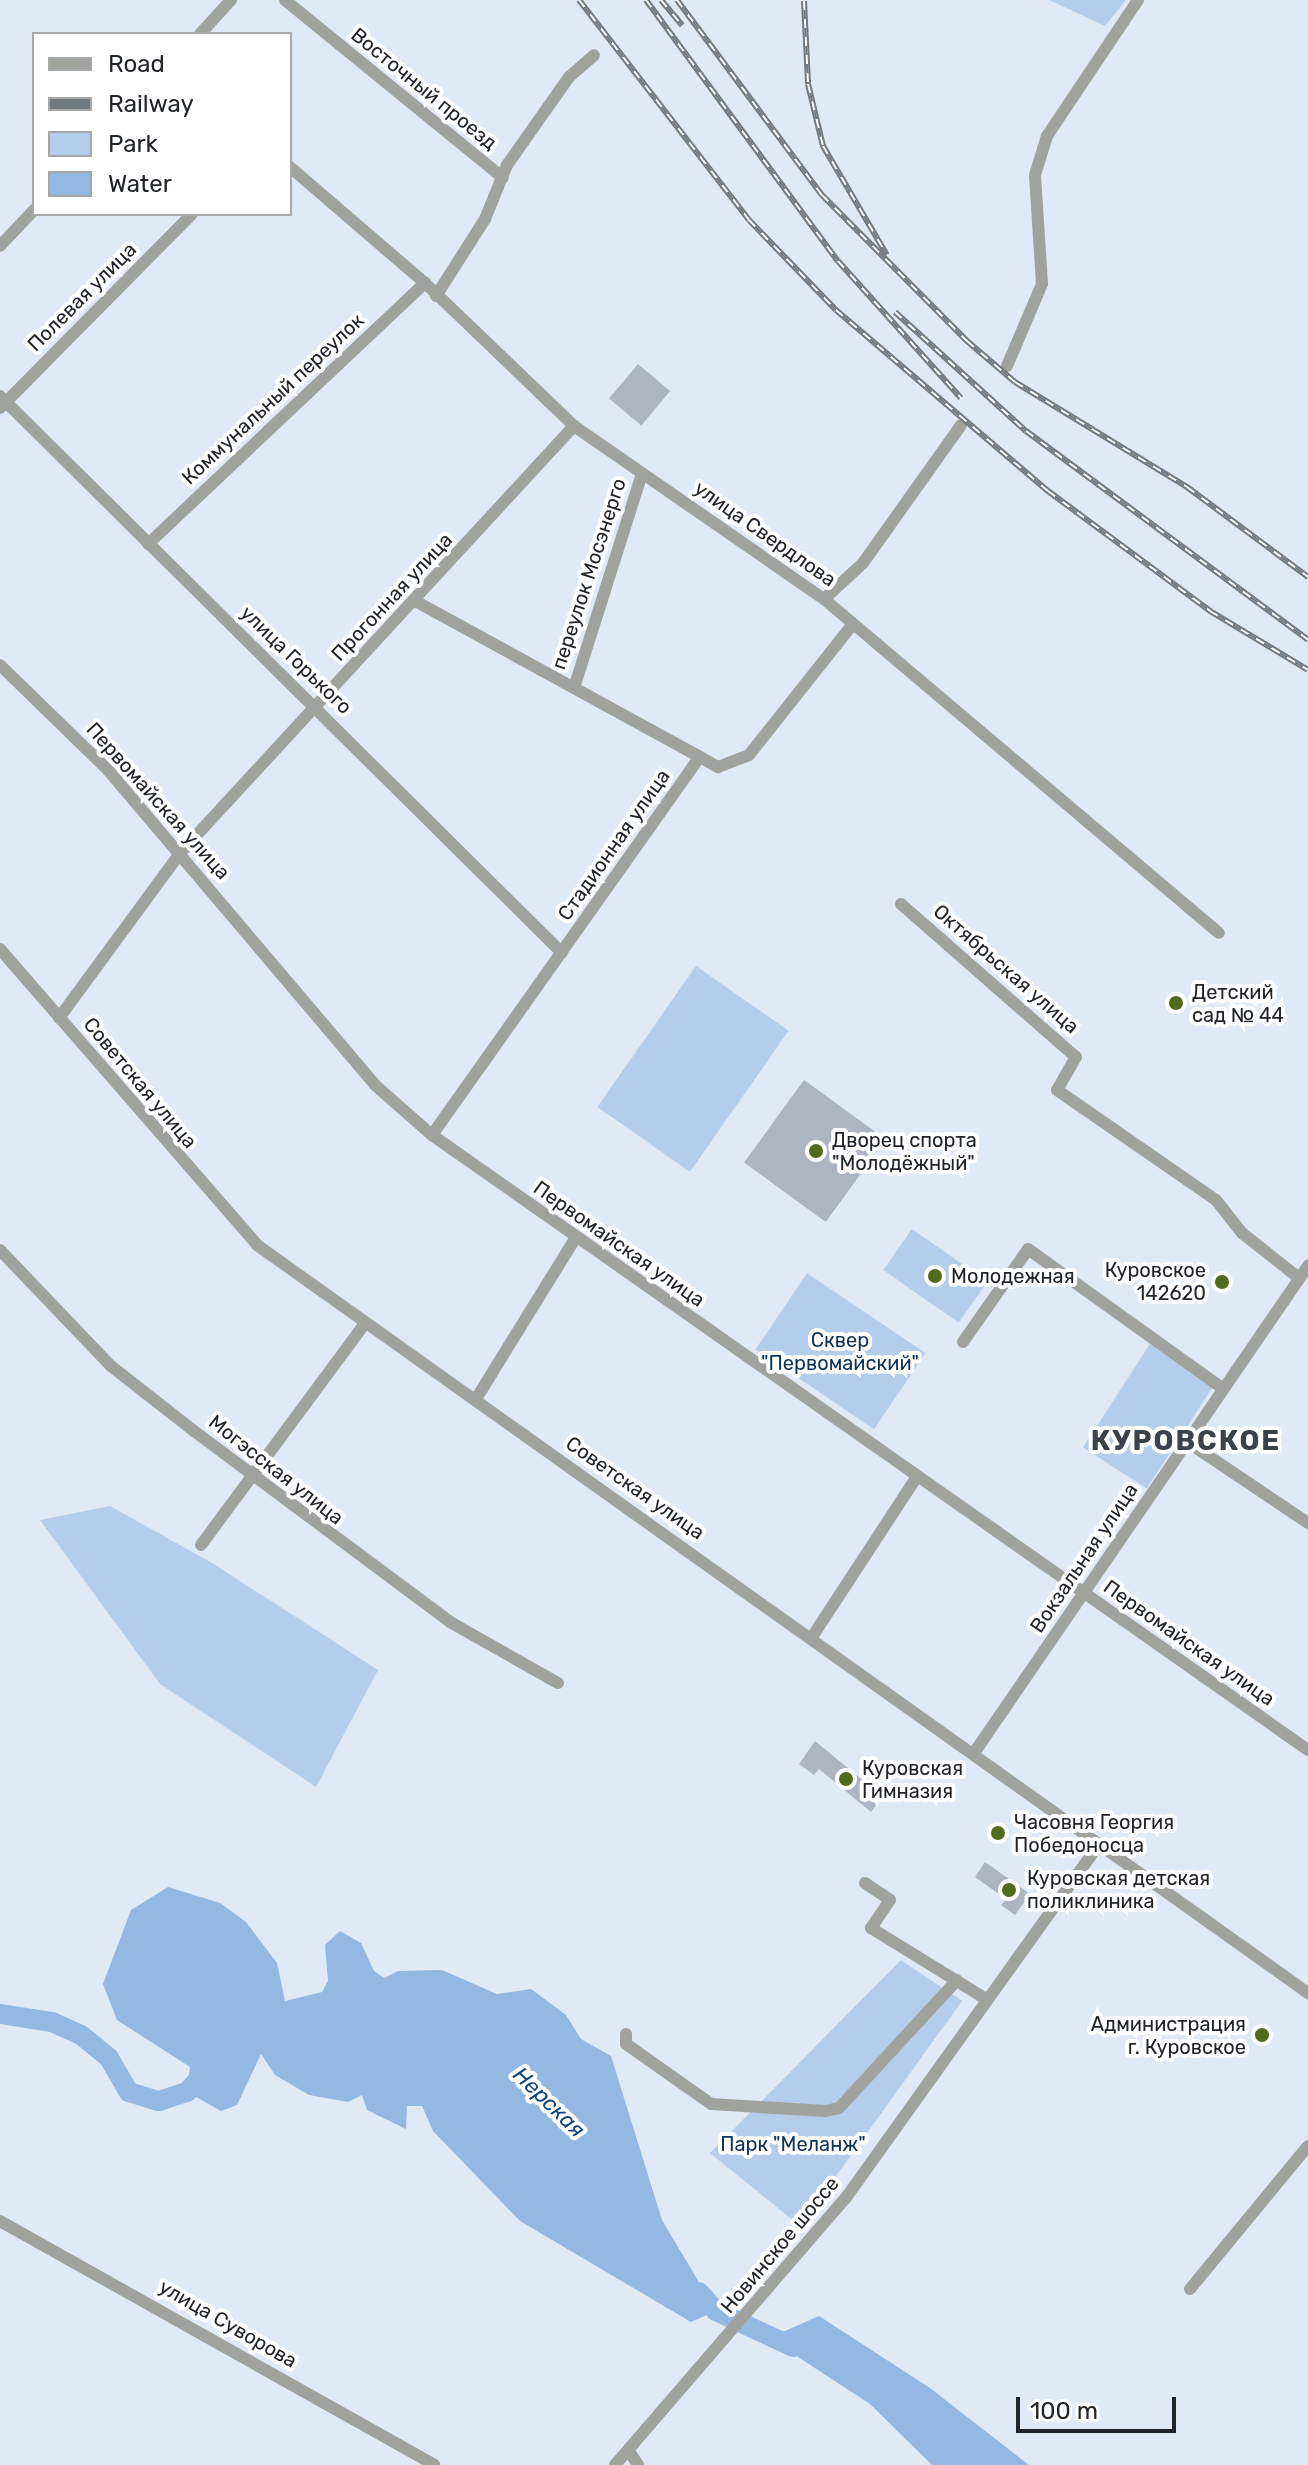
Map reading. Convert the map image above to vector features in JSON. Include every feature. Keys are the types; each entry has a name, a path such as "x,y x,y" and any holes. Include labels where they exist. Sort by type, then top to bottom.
{"street":[{"path":"202,32 231,0"},
{"name":"Восточный проезд","path":"285,0 503,178"},
{"path":"1007,366 1042,284 1035,175 1047,136 1138,0"},
{"path":"436,296 485,219 503,178 569,77 594,55"},
{"name":"улица Свердлова","path":"292,169 425,283 574,426 824,599 852,625 969,717 1219,933"},
{"path":"0,246 32,212"},
{"name":"Полевая улица","path":"2,402 190,216"},
{"name":"Коммунальный переулок","path":"148,544 425,283"},
{"name":"улица Горького","path":"2,402 316,707 562,953"},
{"path":"824,599 863,563 961,425"},
{"name":"Прогонная улица","path":"59,1018 181,852 417,602 574,426"},
{"name":"переулок Мосэнерго","path":"574,688 642,473"},
{"path":"417,602 718,767 749,755 852,625"},
{"name":"Первомайская улица","path":"0,665 108,770 181,852 375,1085 432,1135 575,1239 1308,1750"},
{"name":"Стадионная улица","path":"432,1135 700,757"},
{"name":"Октябрьская улица","path":"901,904 1076,1057 1057,1090 1216,1200 1242,1233 1299,1278"},
{"name":"Советская улица","path":"0,949 257,1245 364,1325 476,1399 1308,1993"},
{"path":"476,1399 575,1239"},
{"path":"963,1342 1028,1249 1222,1388"},
{"name":"Могэсская улица","path":"0,1250 111,1366 251,1476 450,1622 558,1683"},
{"name":"Вокзальная улица","path":"974,1753 1308,1266"},
{"path":"201,1545 364,1325"},
{"path":"1186,1441 1308,1523"},
{"path":"812,1637 916,1478"},
{"name":"Новинское шоссе","path":"615,2465 706,2363 873,2163 986,1999 1099,1844"},
{"path":"865,1883 890,1900 871,1928 986,1999"},
{"path":"626,2034 626,2044 711,2104 825,2111 839,2108 957,1980"},
{"path":"1190,2289 1308,2146"},
{"name":"улица Суворова","path":"0,2221 434,2465"},
{"path":"629,2451 638,2465"}],"green space":[{"path":"1049,0 1126,0 1105,26"},
{"path":"696,966 789,1031 690,1172 597,1107"},
{"name":"Молодежная","path":"912,1229 987,1282 959,1323 883,1270"},
{"name":"Сквер \"Первомайский\"","path":"807,1273 926,1353 874,1429 756,1349"},
{"path":"1150,1344 1214,1385 1147,1489 1083,1447"},
{"path":"110,1506 212,1563 378,1670 316,1787 160,1684 40,1520"},
{"name":"Парк \"Меланж\"","path":"901,1960 962,2001 800,2226 710,2153"}],"water":[{"path":"168,1887 220,1903 246,1922 277,1963 285,2001 322,1992 328,1981 325,1945 340,1931 361,1943 374,1971 384,1978 398,1971 442,1970 497,1994 531,1989 566,2015 581,2039 611,2056 662,2220 716,2311 691,2322 520,2221 433,2131 422,2106 407,2106 406,2129 367,2110 362,2095 348,2102 309,2095 275,2075 261,2054 237,2105 221,2111 187,2092 190,2067 117,2020 103,1984 131,1910"},
{"path":"819,2316 930,2388 1029,2465 932,2465 870,2404 769,2338"}],"building":[{"path":"638,364 670,391 641,425 609,398"},
{"name":"Дворец спорта \"Молодёжный\"","path":"804,1080 886,1139 826,1222 744,1163"},
{"name":"Куровская Гимназия","path":"815,1741 870,1786 874,1782 886,1791 871,1812 819,1769 814,1775 799,1764"},
{"name":"Куровская детская поликлиника","path":"985,1862 1030,1894 1015,1915 1001,1905 1006,1899 975,1877"}],"waterway":[{"name":"Нерская","path":"0,2014 52,2022 81,2035 109,2058 129,2092 159,2101 187,2092 205,2072"},
{"name":"Нерская","path":"699,2292 716,2311 793,2347"}],"railway":[{"path":"579,0 749,220 836,310 1048,491 1210,611 1308,670"},
{"path":"646,0 838,261 961,398"},
{"path":"661,0 682,25"},
{"path":"677,0 822,195 967,341 1015,382 1187,487 1308,577"},
{"path":"804,1 808,84 823,146 887,255"},
{"path":"895,312 1026,431 1308,640"}],"place":[{"name":"Детский сад № 44","path":"1176,1003"},
{"name":"Дворец спорта \"Молодёжный\"","path":"816,1151"},
{"name":"Молодежная","path":"935,1276"},
{"name":"Куровское 142620","path":"1222,1282"},
{"name":"Куровская Гимназия","path":"846,1779"},
{"name":"Часовня Георгия Победоносца","path":"998,1833"},
{"name":"Куровская детская поликлиника","path":"1009,1890"},
{"name":"Администрация г. Куровское","path":"1262,2035"}],"district":[{"name":"КУРОВСКОЕ","path":"1186,1441"}]}
